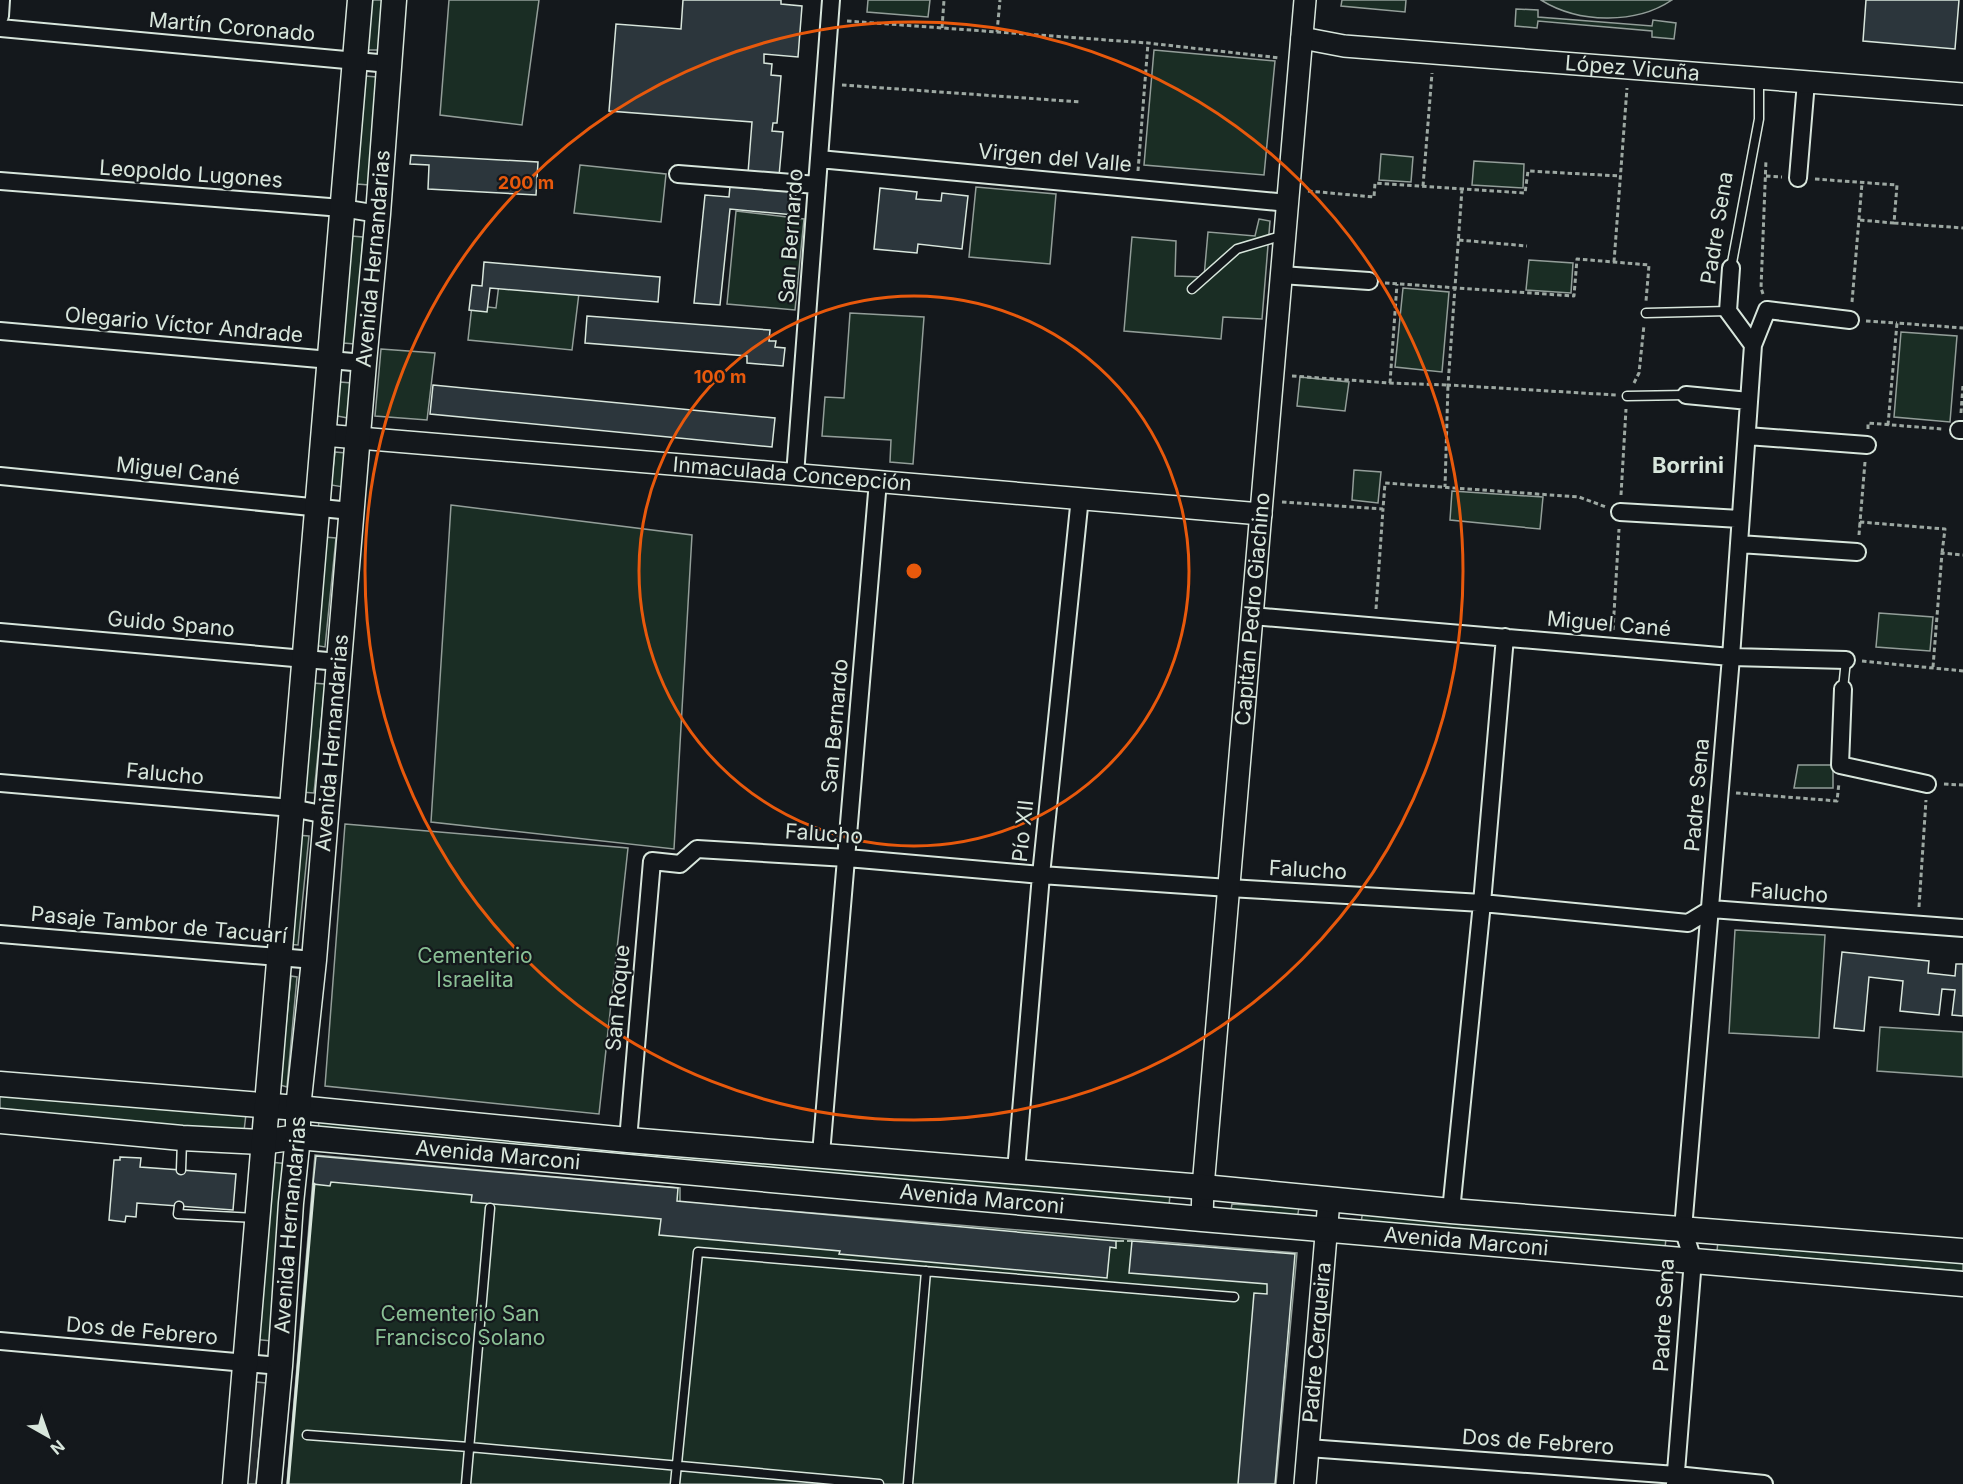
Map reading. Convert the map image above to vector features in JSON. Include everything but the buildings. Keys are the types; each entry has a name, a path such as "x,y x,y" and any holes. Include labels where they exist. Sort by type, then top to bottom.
{"main road":[{"name":"Avenida Hernandarias","path":"234,1484 360,0"},
{"name":"Avenida Hernandarias","path":"269,1484 298,1137 298,1108 314,960 378,214 394,0"},
{"name":"Avenida Marconi","path":"0,1084 298,1108 628,1140 1203,1187 1451,1211 1963,1251"},
{"name":"Avenida Marconi","path":"0,1121 182,1138 262,1142 298,1137 1326,1230 1963,1284"}],"street":[{"path":"0,16 1,0"},
{"name":"San Bernardo","path":"795,475 831,0"},
{"name":"Capitán Pedro Giachino","path":"1202,1219 1305,0"},
{"name":"Martín Coronado","path":"0,28 389,64"},
{"name":"López Vicuña","path":"1302,38 1344,46 1963,94"},
{"path":"1798,178 1806,82"},
{"name":"Virgen del Valle","path":"819,159 1136,188 1288,196"},
{"path":"678,174 817,185"},
{"name":"Leopoldo Lugones","path":"0,181 342,208 378,214"},
{"name":"Padre Sena","path":"1676,1479 1693,1260 1683,1229 1731,657 1753,345 1728,311 1731,268"},
{"path":"1281,275 1369,281"},
{"path":"1753,345 1767,310 1850,320"},
{"name":"Olegario Víctor Andrade","path":"0,331 364,363"},
{"path":"1686,395 1749,401"},
{"name":"Inmaculada Concepción","path":"323,435 1080,497 1261,507"},
{"path":"1747,436 1867,445"},
{"name":"Miguel Cané","path":"0,476 351,511"},
{"name":"San Bernardo","path":"821,1155 878,481"},
{"name":"Pío XII","path":"1016,1171 1041,875 1080,497"},
{"path":"1620,512 1740,519"},
{"path":"1739,544 1857,552"},
{"name":"Miguel Cané","path":"1252,616 1731,657 1846,660"},
{"name":"Guido Spano","path":"0,632 339,662"},
{"path":"1451,1211 1482,903 1505,637"},
{"path":"1843,689 1840,765 1927,784"},
{"name":"Falucho","path":"0,783 292,808 326,815"},
{"name":"Falucho","path":"652,861 680,864 697,849 847,858 1229,888 1482,903 1688,923 1711,909 1963,928"},
{"name":"San Roque","path":"628,1140 652,861"},
{"name":"Pasaje Tambor de Tacuarí","path":"0,934 314,960"},
{"name":"Padre Cerqueira","path":"1305,1484 1329,1200"},
{"name":"Dos de Febrero","path":"0,1341 280,1366"},
{"name":"Dos de Febrero","path":"1308,1448 1676,1479 1764,1484"}],"lane":[{"name":"Padre Sena","path":"1731,268 1760,119 1759,79"},
{"path":"1192,290 1237,249 1285,237"},
{"path":"1646,313 1728,311"},
{"path":"1627,396 1686,395"},
{"path":"1843,689 1846,660"},
{"path":"181,1170 182,1138"},
{"path":"179,1206 178,1214 257,1218"},
{"path":"466,1484 490,1208"},
{"path":"675,1484 698,1251 1234,1297"},
{"path":"908,1484 926,1271"},
{"path":"308,1435 469,1447 879,1484"}],"path":[{"path":"942,28 944,0"},
{"path":"997,32 1000,0"},
{"path":"830,19 1148,43 1300,60"},
{"path":"1136,188 1148,43"},
{"path":"1423,186 1433,53"},
{"path":"1614,262 1628,68"},
{"path":"825,85 1082,102"},
{"name":"Padre Sena","path":"1767,155 1761,288 1767,310"},
{"path":"1288,196 1374,197 1375,183 1525,193 1528,171 1620,176"},
{"path":"1766,176 1897,185 1894,223"},
{"path":"1862,183 1850,320 1963,328"},
{"path":"1445,487 1448,385 1462,189"},
{"path":"1859,220 1963,228"},
{"path":"1459,240 1527,246"},
{"path":"1390,383 1397,284 1574,296 1577,259 1649,265 1639,374 1627,396 1612,647"},
{"path":"1888,425 1897,323"},
{"path":"1273,375 1627,396"},
{"path":"1933,667 1944,529 1860,522 1868,423 1961,430 1963,385"},
{"path":"1375,626 1385,483 1579,497 1620,512"},
{"path":"1261,507 1383,509"},
{"path":"1942,553 1963,555"},
{"path":"1846,660 1963,671"},
{"path":"1719,792 1837,801 1840,765"},
{"path":"1918,925 1927,784"}],"green space":[{"path":"371,0 383,0 379,50 367,50"},
{"path":"449,0 539,0 522,125 440,115"},
{"path":"868,0 930,0 928,17 867,12"},
{"path":"1342,0 1406,0 1405,12 1341,6"},
{"path":"1541,0 1672,0 1641,14 1606,18 1572,13"},
{"path":"1516,9 1538,10 1538,17 1652,26 1653,20 1676,23 1674,39 1652,37 1652,31 1538,21 1537,28 1515,26"},
{"path":"1154,50 1275,61 1264,175 1144,165"},
{"path":"365,76 377,77 369,185 357,184"},
{"path":"1381,154 1413,157 1411,182 1379,180"},
{"path":"1474,161 1524,164 1523,188 1472,185"},
{"path":"580,165 666,174 661,222 574,213"},
{"path":"976,187 1056,194 1050,264 969,257"},
{"path":"736,211 804,219 795,310 727,304"},
{"path":"1259,219 1270,221 1262,319 1223,317 1221,339 1124,331 1132,237 1176,241 1175,276 1204,277 1208,232 1255,236"},
{"path":"351,236 363,237 355,344 343,343"},
{"path":"1529,260 1573,263 1571,293 1526,290"},
{"path":"499,284 579,293 572,350 468,340 472,305 496,308"},
{"path":"1403,288 1449,292 1442,372 1395,367"},
{"path":"850,313 924,317 913,464 890,462 891,440 822,436 825,397 844,398"},
{"path":"1901,332 1957,336 1950,422 1894,417"},
{"path":"381,349 435,353 427,420 375,416"},
{"path":"1300,377 1349,382 1345,411 1297,406"},
{"path":"340,382 352,383 348,418 337,416"},
{"path":"335,452 346,453 343,487 331,485"},
{"path":"1354,470 1381,472 1378,503 1352,500"},
{"path":"1452,491 1543,497 1540,529 1450,520"},
{"path":"451,505 692,535 674,849 431,822"},
{"path":"324,537 336,538 325,647 313,645"},
{"path":"1879,613 1933,617 1930,651 1876,647"},
{"path":"312,683 325,684 314,793 301,792"},
{"path":"1798,765 1833,765 1833,788 1794,788"},
{"name":"Cementerio Israelita","path":"345,824 628,848 599,1114 325,1086"},
{"path":"296,835 309,836 298,945 285,944"},
{"path":"1735,930 1825,935 1819,1038 1729,1033"},
{"path":"291,976 297,977 287,1087 280,1085"},
{"path":"1880,1027 1963,1032 1963,1077 1877,1071"},
{"path":"0,1094 246,1114 244,1131 0,1112"},
{"path":"319,1121 1170,1195 1169,1205 318,1131"},
{"name":"Cementerio San Francisco Solano","path":"315,1155 680,1188 680,1202 1297,1253 1276,1484 287,1484"},
{"path":"269,1162 290,1164 272,1341 251,1339"},
{"path":"1232,1204 1299,1208 1297,1219 1230,1215"},
{"path":"1363,1211 1666,1238 1665,1248 1361,1222"},
{"path":"1718,1241 1963,1260 1963,1271 1717,1251"}],"shaded area":[{"path":"256,1382 266,1383 256,1484 247,1484"}],"fence":[{"path":"1116,1241 1132,1241"}],"wall":[{"path":"288,1484 314,1184"}],"district":[{"name":"Borrini","path":"1688,465"}]}
